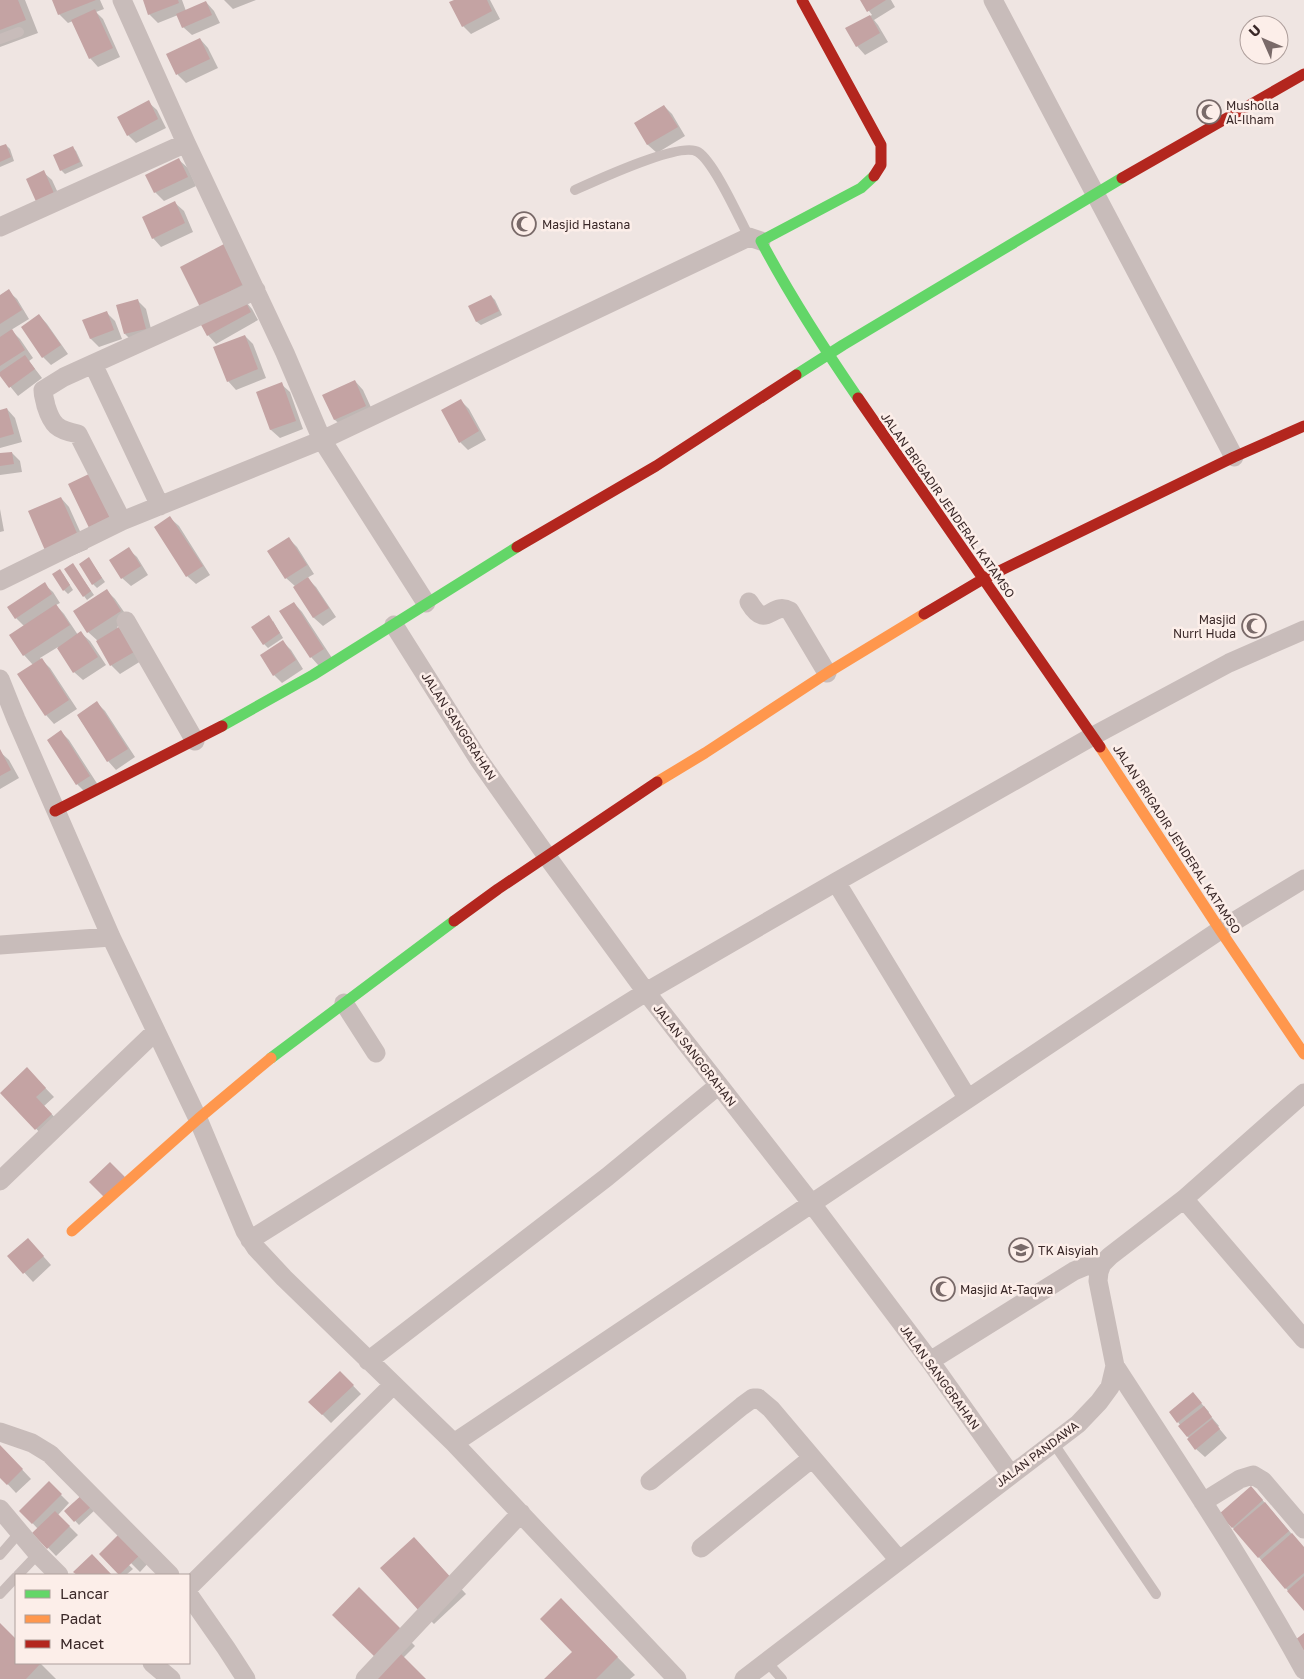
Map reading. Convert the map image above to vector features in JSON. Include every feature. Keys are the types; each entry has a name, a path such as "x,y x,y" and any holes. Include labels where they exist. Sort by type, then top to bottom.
{"street":[{"path":"122,0 186,143 256,290 322,440 426,603"},
{"path":"0,581 122,522 322,440 861,188 881,168 881,145 802,0"},
{"path":"993,0 1234,457"},
{"path":"56,811 195,741 313,675 525,542 656,466 828,355 1095,193 1304,74"},
{"path":"0,228 186,143"},
{"name":"JALAN BRIGADIR JENDERAL KATAMSO","path":"755,239 828,355 1093,736 1304,1054"},
{"path":"122,522 78,434 55,425 50,418 43,390 93,364 256,290"},
{"path":"93,364 160,506"},
{"path":"72,1231 198,1119 282,1049 546,855 638,794 705,753 827,673 983,579 1234,457 1304,426"},
{"path":"749,602 760,616 781,609 790,611 827,673"},
{"path":"126,620 195,741"},
{"name":"JALAN SANGGRAHAN","path":"394,625 479,760 546,855 646,992 812,1204 930,1361 1011,1475"},
{"path":"250,1240 646,992 836,882 1093,736 1229,663 1304,630"},
{"path":"0,679 111,937 198,1119 250,1240 277,1272 454,1443 678,1679"},
{"path":"454,1443 1220,930 1304,879"},
{"path":"836,882 968,1099"},
{"path":"0,944 111,937"},
{"path":"344,1002 376,1053"},
{"path":"0,1181 156,1031"},
{"path":"368,1361 607,1177 718,1085"},
{"path":"930,1361 1074,1271 1086,1266 1102,1264 1140,1231 1184,1199 1304,1093"},
{"path":"1184,1199 1304,1339"},
{"name":"JALAN PANDAWA","path":"744,1679 1054,1444 1078,1424 1099,1402 1110,1387 1115,1366 1098,1281 1102,1264"},
{"path":"1115,1366 1279,1624 1304,1670"},
{"path":"190,1586 393,1385"},
{"path":"650,1480 755,1397 763,1400 899,1560"},
{"path":"0,1432 32,1443 50,1454 169,1574"},
{"path":"701,1548 812,1459"},
{"path":"1203,1502 1240,1479 1253,1475 1263,1481 1304,1529"},
{"path":"0,1510 58,1574"},
{"path":"365,1679 521,1514"},
{"path":"190,1596 246,1679"},
{"path":"153,1664 171,1679"}],"lane":[{"path":"0,39 19,32"},
{"path":"575,190 668,152 686,149 696,150 705,158 713,170 755,239"},
{"path":"1054,1444 1156,1594"},
{"path":"0,1554 20,1532"},
{"path":"19,1574 38,1554"},
{"path":"0,1594 15,1578"},
{"path":"767,1662 782,1679"}],"building":[{"path":"0,0 18,0 26,20 0,30"},
{"path":"52,0 96,0 58,15"},
{"path":"143,0 178,0 179,3 148,15"},
{"path":"454,0 487,0 492,11 462,27 449,2"},
{"path":"860,0 886,0 867,12"},
{"path":"206,1 212,15 182,28 176,14"},
{"path":"95,9 113,48 89,59 71,20"},
{"path":"870,15 880,33 856,47 845,28"},
{"path":"200,38 210,59 176,75 166,54"},
{"path":"149,100 158,119 127,136 117,117"},
{"path":"664,105 678,127 647,145 634,123"},
{"path":"6,144 11,157 0,162 0,146"},
{"path":"73,146 80,162 60,171 53,155"},
{"path":"179,158 188,177 154,193 145,175"},
{"path":"44,170 56,198 38,206 26,179"},
{"path":"175,201 185,223 152,239 142,217"},
{"path":"224,244 244,284 200,307 180,267"},
{"path":"9,289 22,310 0,324 0,295"},
{"path":"491,295 499,311 476,322 468,306"},
{"path":"138,299 146,329 124,334 116,305"},
{"path":"244,299 251,312 207,336 200,323"},
{"path":"107,311 114,330 90,339 82,320"},
{"path":"39,314 61,345 42,358 21,327"},
{"path":"12,329 25,350 0,366 0,337"},
{"path":"245,335 258,369 227,382 213,347"},
{"path":"25,355 35,369 9,388 0,376 0,372"},
{"path":"355,380 366,406 334,420 322,395"},
{"path":"282,382 296,421 270,430 256,392"},
{"path":"461,399 479,431 459,443 441,410"},
{"path":"7,408 14,434 0,438 0,410"},
{"path":"12,452 14,464 0,466 0,453"},
{"path":"91,473 114,521 91,532 68,484"},
{"path":"61,497 80,540 47,555 28,511"},
{"path":"170,516 203,566 186,577 154,527"},
{"path":"289,537 307,565 285,579 267,551"},
{"path":"129,547 141,566 121,579 109,560"},
{"path":"89,557 102,578 92,585 79,564"},
{"path":"73,563 91,591 83,597 64,569"},
{"path":"60,569 70,585 63,591 52,574"},
{"path":"308,577 329,608 313,618 293,587"},
{"path":"45,582 52,594 15,619 7,607"},
{"path":"107,589 121,611 87,633 73,611"},
{"path":"294,602 324,649 310,658 279,611"},
{"path":"56,604 70,625 23,656 9,635"},
{"path":"269,615 280,633 263,645 251,627"},
{"path":"119,627 134,652 110,666 96,641"},
{"path":"81,631 98,657 73,673 57,648"},
{"path":"283,640 296,660 273,676 260,655"},
{"path":"42,658 69,700 45,716 17,674"},
{"path":"97,701 128,749 107,762 77,715"},
{"path":"61,730 90,776 76,785 47,740"},
{"path":"0,749 11,770 0,776"},
{"path":"27,1067 46,1088 36,1097 52,1114 35,1130 0,1093"},
{"path":"110,1162 125,1177 104,1197 89,1182"},
{"path":"28,1238 44,1256 23,1274 7,1256"},
{"path":"340,1371 354,1385 322,1415 308,1402"},
{"path":"1193,1392 1202,1403 1177,1423 1169,1412"},
{"path":"1204,1406 1212,1417 1187,1437 1178,1426"},
{"path":"1212,1419 1220,1429 1195,1450 1187,1439"},
{"path":"0,1445 23,1469 7,1485 0,1478"},
{"path":"49,1481 62,1494 32,1524 19,1511"},
{"path":"1251,1486 1263,1500 1232,1528 1219,1514"},
{"path":"84,1493 94,1504 74,1522 64,1511"},
{"path":"1265,1502 1289,1531 1258,1558 1233,1529"},
{"path":"55,1511 70,1526 47,1549 32,1533"},
{"path":"122,1531 143,1552 120,1574 99,1554"},
{"path":"1292,1533 1304,1547 1304,1573 1285,1589 1261,1560"},
{"path":"414,1537 454,1581 420,1612 380,1568"},
{"path":"92,1554 111,1574 76,1574 73,1572"},
{"path":"1304,1576 1304,1611 1287,1591"},
{"path":"359,1587 404,1632 377,1659 332,1615"},
{"path":"561,1598 618,1657 596,1679 544,1679 572,1652 540,1619"},
{"path":"0,1623 15,1638 15,1664 40,1664 26,1679 0,1679"},
{"path":"1304,1633 1304,1651 1295,1640"},
{"path":"401,1654 426,1679 376,1679"}],"traffic: fast":[{"path":"858,398 807,321 761,241 861,188 874,176"},
{"path":"796,375 1122,178"},
{"path":"222,726 313,675 517,547"},
{"path":"271,1058 454,921"}],"traffic: slow":[{"path":"657,782 827,673 924,614"},
{"path":"1100,747 1304,1054"},
{"path":"72,1231 198,1119 271,1058"}],"traffic: jam":[{"path":"802,0 881,145 881,165 874,176"},
{"path":"1122,178 1304,74"},
{"path":"517,547 656,466 796,375"},
{"path":"858,398 1100,747"},
{"path":"924,614 983,579 1234,457 1304,426"},
{"path":"55,811 222,726"},
{"path":"454,921 498,889 657,782"}],"place":[{"name":"Musholla Al-Ilham","path":"1209,112"},
{"name":"Masjid Hastana","path":"524,224"},
{"name":"Masjid Nurrl Huda","path":"1254,626"},
{"name":"TK Aisyiah","path":"1021,1250"},
{"name":"Masjid At-Taqwa","path":"943,1289"}]}
